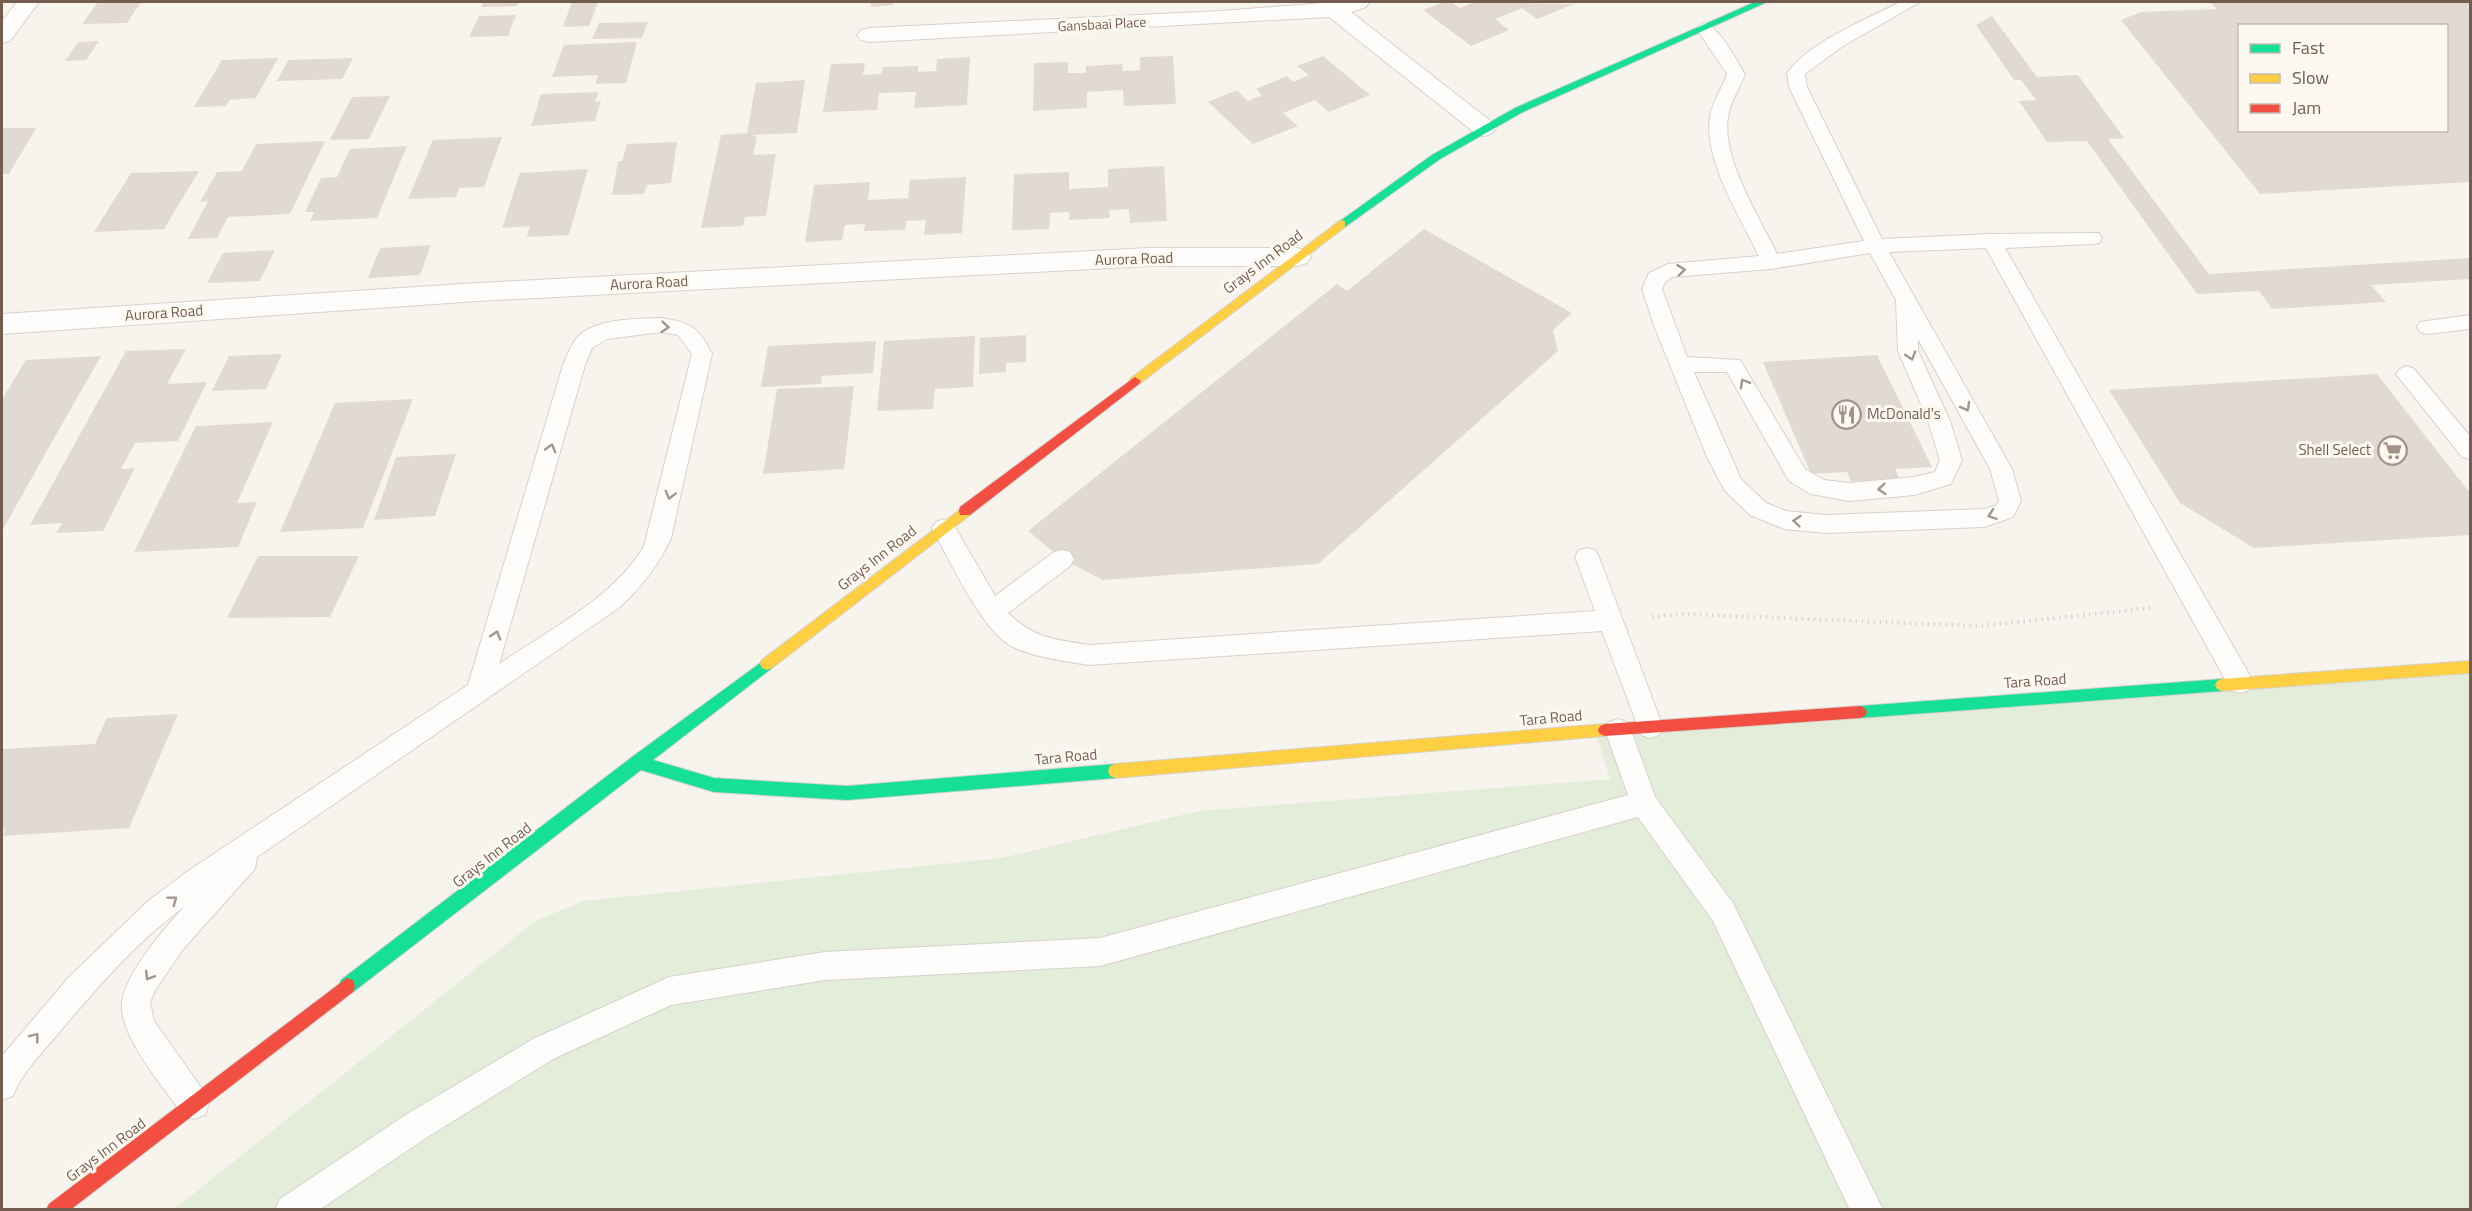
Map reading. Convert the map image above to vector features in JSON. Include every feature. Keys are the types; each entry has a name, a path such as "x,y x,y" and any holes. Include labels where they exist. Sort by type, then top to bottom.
{"street":[{"path":"2,36 28,2"},
{"name":"Gansbaai Place","path":"869,35 1334,10 1358,2"},
{"name":"Grays Inn Road","path":"55,1209 1297,257 1420,169 1484,128 1581,81 1762,2"},
{"path":"1334,10 1484,128"},
{"name":"Aurora Road","path":"2,324 478,292 1116,259 1297,257"},
{"name":"Tara Road","path":"637,762 714,785 847,793 1075,772 1650,727 2240,682 2470,667"}],"lane":[{"path":"1912,2 1832,45 1796,73 1798,87 1876,246 2001,469 2010,501 2005,511 1984,518 1959,521 1826,524 1784,520 1758,509 1733,485 1718,457 1652,289 1656,278 1668,271 1770,262 1876,246 2092,238"},
{"path":"1704,28 1722,50 1736,74 1723,99 1718,120 1719,148 1770,262"},
{"path":"1991,240 2240,682"},
{"path":"1680,364 1733,365 1797,475 1819,488 1849,492 1914,486 1943,478 1950,468 1950,454 1939,421 1908,351 1905,298"},
{"path":"2427,327 2470,322"},
{"path":"2,1085 6,1074 49,1020 158,911 210,872 267,836 479,691 612,600 639,576 659,538 702,354 696,342 684,329 661,325 629,327 602,333 584,343 574,365 479,691"},
{"path":"2408,374 2470,451"},
{"path":"944,528 992,612 1017,637 1054,649 1089,655 1612,620"},
{"path":"1587,557 1650,727"},
{"path":"992,612 1062,559"},
{"path":"1618,730 1644,803 1666,838 1699,876 1723,912 1867,1209"},
{"path":"291,1209 418,1125 543,1049 669,991 825,966 1100,952 1644,803"},
{"path":"194,1104 140,1027 136,1002 146,980 174,938 267,836"}],"path":[{"path":"1612,620 1683,614 1979,626 2195,603"}],"green space":[{"path":"2470,663 2470,1209 173,1210 537,920 583,901 1001,858 1199,811 1610,779 1595,731"}],"building":[{"path":"98,2 141,2 127,23 82,24"},
{"path":"484,2 519,2 517,6 481,7"},
{"path":"572,2 598,2 589,26 563,27"},
{"path":"871,2 893,2 893,5 871,7"},
{"path":"1443,2 1451,2 1460,8 1472,3 1470,2 1574,4 1537,19 1522,8 1495,19 1509,30 1471,46 1423,10"},
{"path":"2210,2 2470,2 2470,182 2260,194 2121,20 2141,12 2217,9"},
{"path":"516,15 508,36 469,37 479,16"},
{"path":"1992,16 2037,77 2078,75 2124,138 2108,139 2209,274 2470,258 2470,279 2371,285 2386,302 2272,309 2259,291 2197,294 2087,141 2047,142 2019,101 2036,100 2021,80 2014,80 1976,25"},
{"path":"648,22 642,38 592,39 599,23"},
{"path":"99,41 86,60 65,61 78,42"},
{"path":"637,42 626,83 595,84 598,75 552,77 564,45"},
{"path":"1173,56 1176,104 1124,106 1123,90 1087,92 1087,108 1033,111 1034,63 1068,62 1068,73 1086,73 1086,66 1122,64 1123,71 1140,70 1140,57"},
{"path":"1323,56 1370,95 1329,112 1315,100 1283,113 1298,126 1253,144 1208,102 1237,90 1248,101 1262,95 1256,89 1287,76 1293,82 1309,75 1297,66"},
{"path":"970,57 967,105 914,108 916,92 879,93 877,110 823,112 831,64 865,63 863,75 881,74 883,67 918,66 918,72 936,71 937,59"},
{"path":"278,58 256,98 230,100 226,106 194,107 222,60"},
{"path":"353,58 342,79 277,81 288,60"},
{"path":"805,80 797,133 752,135 757,137 753,155 776,154 766,216 745,217 743,226 701,228 721,135 747,133 756,83"},
{"path":"598,92 595,102 601,101 595,121 531,126 541,94"},
{"path":"390,96 369,139 330,140 352,97"},
{"path":"2,128 36,128 9,174 2,174"},
{"path":"502,137 484,187 459,188 456,197 408,199 433,140"},
{"path":"325,141 290,214 228,217 217,238 188,239 208,201 200,202 217,172 242,171 256,144"},
{"path":"677,142 671,183 647,185 644,194 612,195 618,161 622,161 627,144"},
{"path":"407,146 377,218 310,221 314,212 305,212 321,178 337,177 350,149"},
{"path":"1164,166 1167,221 1130,223 1129,209 1109,210 1110,218 1069,220 1069,212 1050,213 1049,229 1012,230 1014,174 1069,172 1069,189 1108,187 1108,169"},
{"path":"588,169 569,235 527,237 530,226 502,228 520,173"},
{"path":"199,171 164,229 94,232 131,173"},
{"path":"966,177 962,233 924,235 926,220 906,221 905,230 864,231 865,224 845,225 842,240 805,242 814,185 870,182 868,200 908,198 910,180"},
{"path":"1424,229 1572,313 1553,330 1558,351 1318,564 1103,580 1062,559 1028,531 1337,284 1347,291"},
{"path":"431,245 420,275 368,278 380,248"},
{"path":"275,250 260,281 207,283 223,253"},
{"path":"1026,335 1026,362 1006,363 1006,372 979,374 980,338"},
{"path":"975,336 973,387 935,389 933,409 877,411 884,341"},
{"path":"876,341 873,373 822,376 821,384 761,387 768,346"},
{"path":"186,349 167,384 207,382 178,441 135,443 121,469 135,468 103,531 56,533 62,523 30,525 126,351"},
{"path":"282,354 266,389 212,391 229,356"},
{"name":"McDonald's","path":"1877,355 1932,467 1895,469 1903,485 1854,488 1847,472 1811,474 1763,362"},
{"path":"101,356 2,531 2,399 26,360"},
{"path":"2377,374 2470,493 2470,535 2254,548 2180,503 2109,390"},
{"path":"854,386 844,469 763,474 777,389"},
{"path":"413,399 363,528 280,532 335,403"},
{"path":"273,422 237,503 257,502 238,547 134,552 196,426"},
{"path":"456,454 435,516 374,520 396,457"},
{"path":"258,556 359,556 330,617 227,618"},
{"path":"178,714 129,828 2,836 6,829 2,830 2,749 95,744 107,718"}],"traffic: fast":[{"path":"1341,224 1436,157 1519,110 1762,2"},
{"path":"347,986 767,664"},
{"path":"1860,712 2222,685"},
{"path":"637,762 714,785 847,793 1115,771"}],"traffic: slow":[{"path":"1135,381 1341,224"},
{"path":"767,664 965,511"},
{"path":"2222,685 2470,667"},
{"path":"1115,771 1605,730"}],"traffic: jam":[{"path":"965,511 1135,381"},
{"path":"1605,730 1860,712"},
{"path":"55,1210 347,986"}],"place":[{"name":"McDonald's","path":"1846,414"},
{"name":"Shell Select","path":"2392,450"}]}
